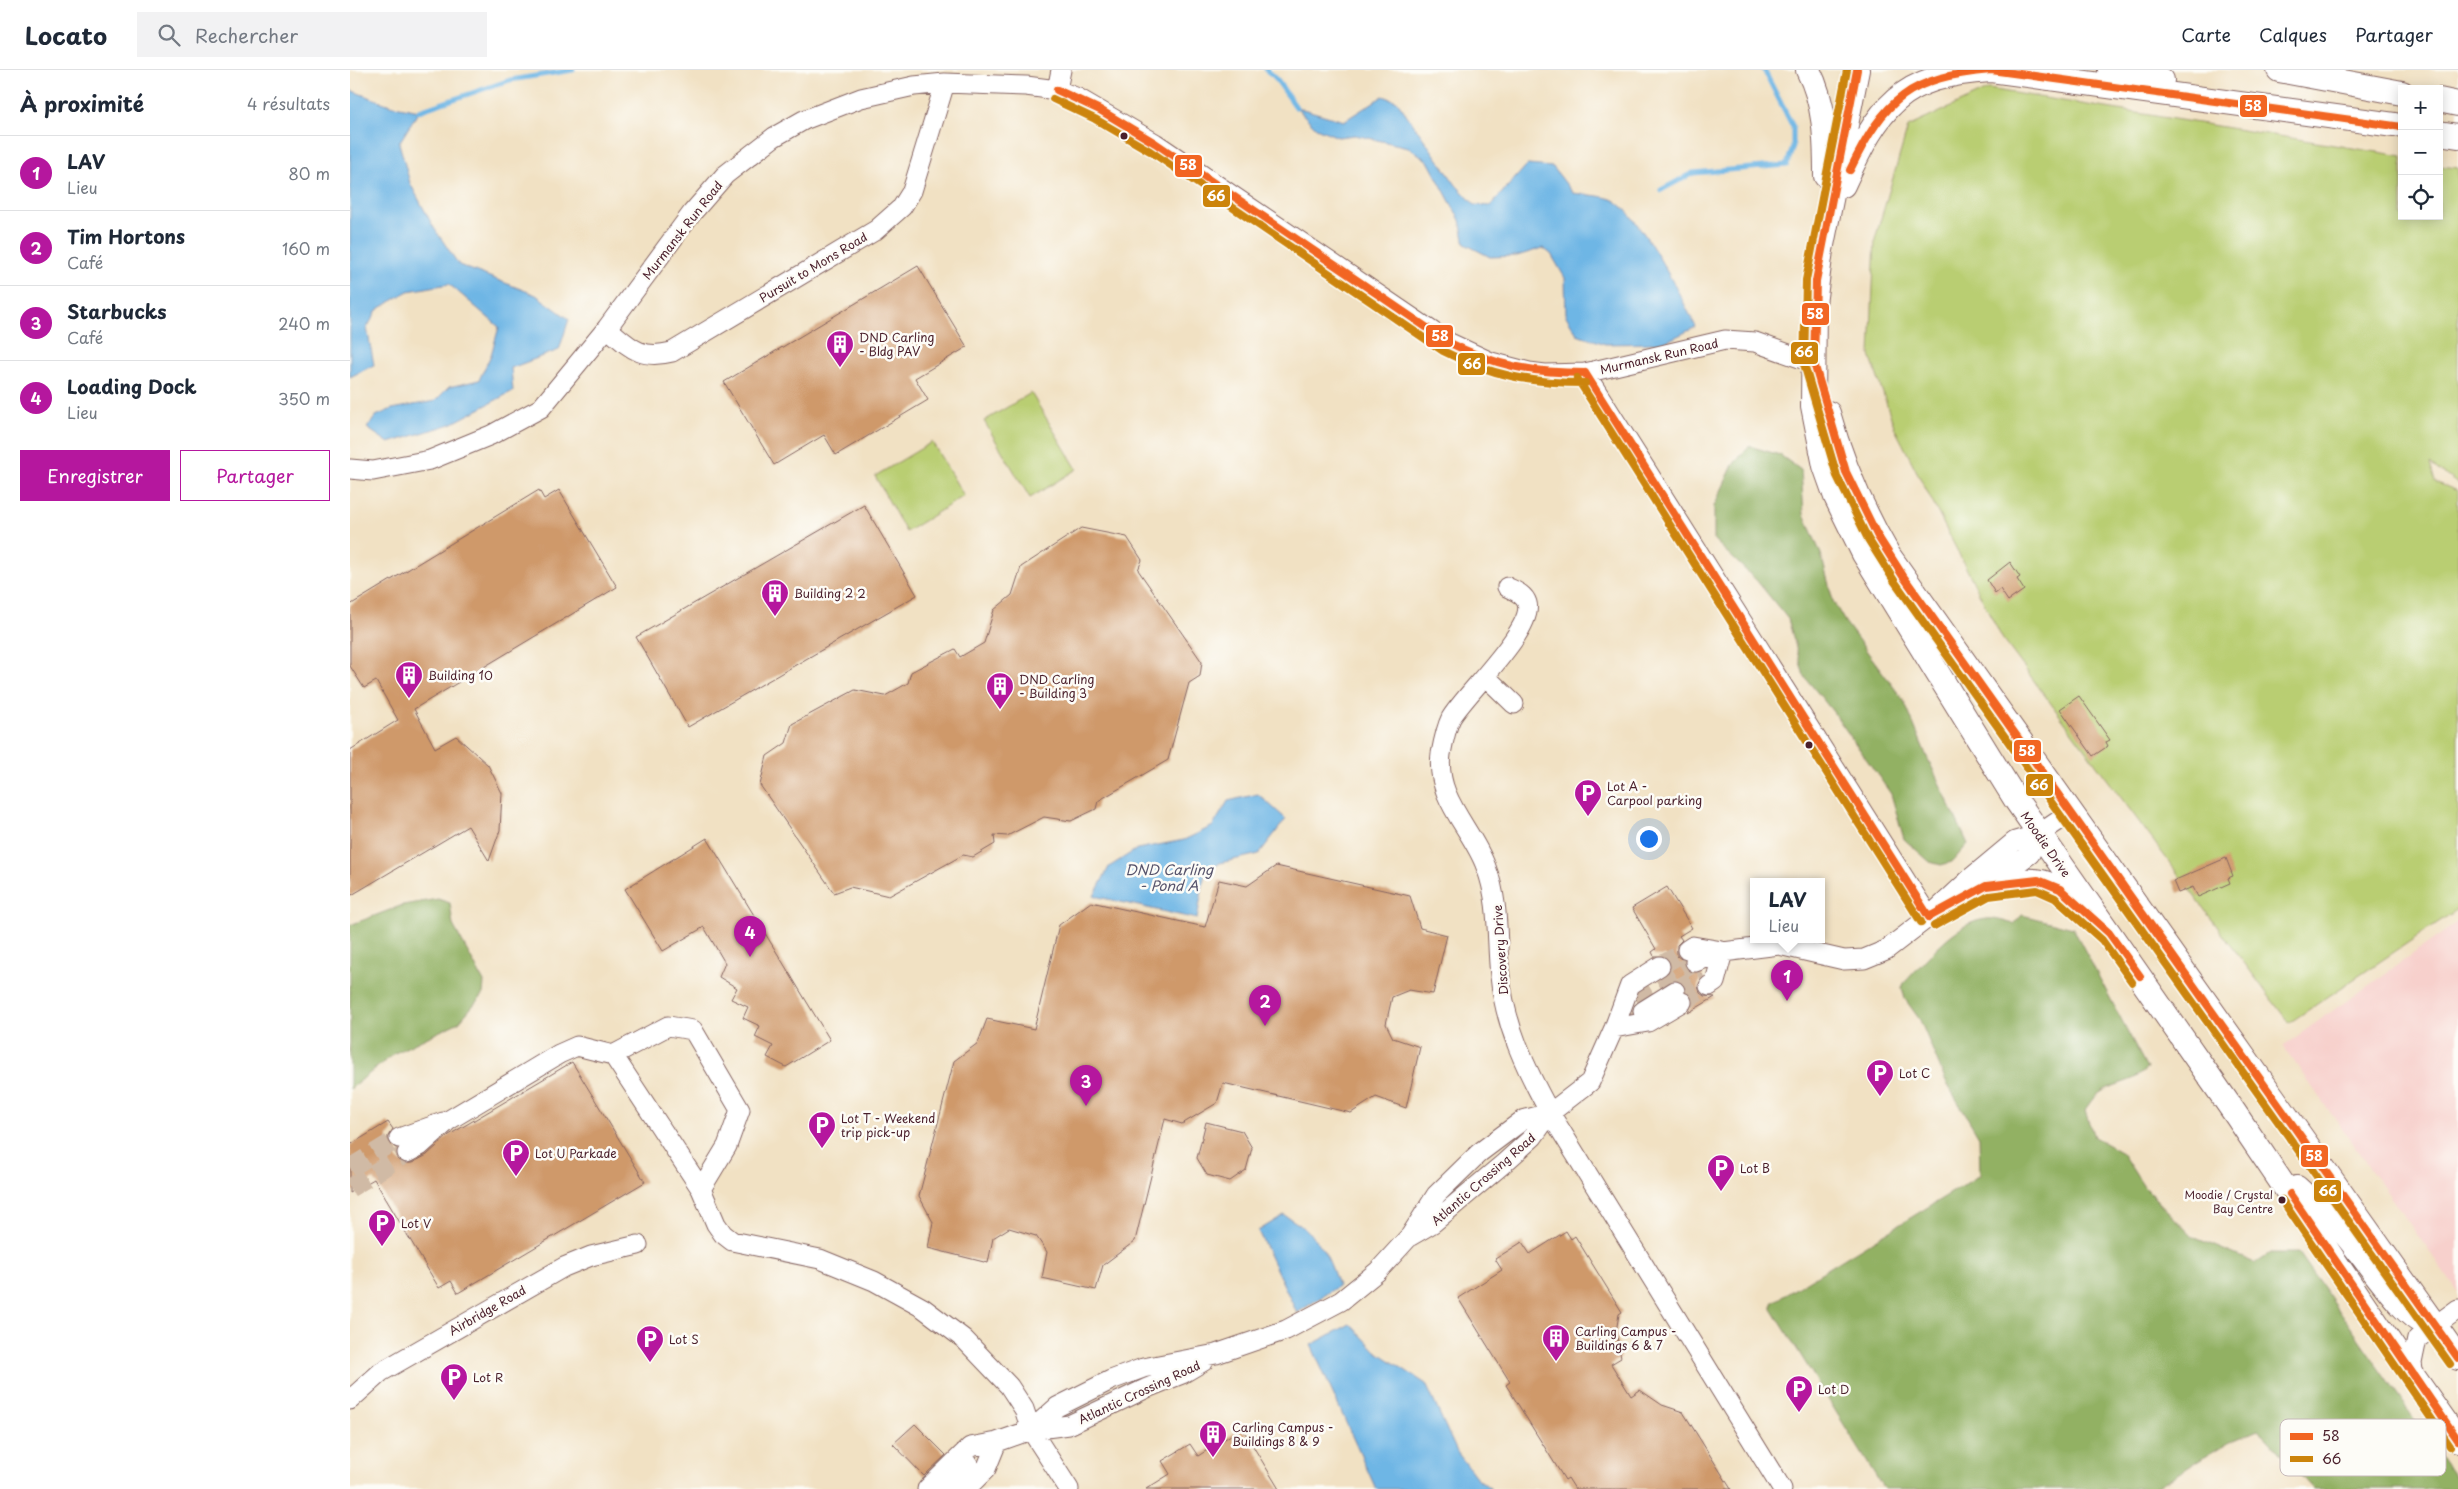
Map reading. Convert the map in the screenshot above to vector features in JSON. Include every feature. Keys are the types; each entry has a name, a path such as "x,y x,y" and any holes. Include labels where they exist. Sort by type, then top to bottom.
{"main road":[{"path":"1808,70 1816,88 1822,110 1827,220"},
{"name":"Moodie Drive","path":"1857,70 1816,281 1813,406 1822,457 1836,497 1851,531 1908,628 2039,834 2268,1162 2443,1419"},
{"path":"1827,220 1863,142 1884,111 1897,98 1915,87 1954,74 1991,70 2398,126"},
{"path":"2110,70 2398,126"},
{"path":"2279,70 2398,92"},
{"path":"2443,101 2458,104"},
{"path":"2443,134 2458,136"},
{"name":"Moodie Drive","path":"1814,363 1846,472 1877,535 1903,576 2458,1358"},
{"path":"1986,886 2038,880 2050,884 2060,889 2109,933"},
{"path":"2268,1162 2340,1228 2380,1277 2398,1303 2414,1318 2424,1324 2435,1325"},
{"name":"Moodie Drive","path":"2446,1423 2458,1440"}],"street":[{"path":"1057,90 1061,70"},
{"name":"Murmansk Run Road","path":"350,469 373,471 430,460 491,435 541,408 607,328 710,191 725,175 755,151 804,120 835,106 887,91 945,83 1026,86 1057,90 1093,106 1155,143 1462,350 1491,362 1529,372 1585,373 1725,340 1755,342 1814,363"},
{"name":"Pursuit to Mons Road","path":"607,328 635,352 649,355 672,352 876,230 902,207 912,191 945,83"},
{"path":"1585,373 1929,917"},
{"name":"Discovery Drive","path":"1507,587 1522,595 1527,603 1527,612 1504,654 1450,719 1442,754 1442,785 1449,801 1478,849 1496,902 1504,1007 1524,1065 1550,1113 1782,1489"},
{"path":"1486,677 1514,704"},
{"path":"1723,952 1698,968 1693,946 1723,952 1779,945 1844,960 1864,959 1886,950 1929,917 1973,876 2015,841 2039,834 2070,813"},
{"path":"1929,917 1986,886 2030,854 2039,834"},
{"name":"Atlantic Crossing Road","path":"927,1489 970,1447 997,1442 1031,1430 1057,1407 1111,1380 1144,1368 1216,1354 1286,1330 1341,1301 1378,1271 1409,1237 1433,1223 1515,1153 1533,1137 1550,1113 1590,1082 1614,1028 1630,985 1660,966"},
{"path":"1614,1028 1678,997"},
{"path":"403,1146 408,1133 449,1120 559,1054 577,1046 613,1055 668,1026 693,1030 740,1110 727,1146 701,1189"},
{"path":"613,1055 701,1189 716,1224 723,1234 732,1241 820,1259 874,1281 923,1308 964,1339 994,1370 1024,1409 1031,1430 1068,1489"},
{"name":"Airbridge Road","path":"350,1400 381,1372 564,1267 591,1256 638,1245"},
{"path":"2414,1378 2412,1363 2417,1339 2458,1309"},
{"path":"966,1489 986,1469 997,1442"},
{"name":"Atlantic Crossing Road","path":"946,1489 974,1460 997,1442"}],"shaded area":[{"path":"2458,922 2458,1292 2283,1046"}],"green space":[{"path":"1989,89 2398,155 2398,220 2443,220 2443,166 2458,168 2458,484 2430,464 2435,482 2458,491 2458,909 2289,1023 2002,638 1895,429 1870,355 1875,239 1908,127"},
{"path":"1031,393 1077,469 1030,498 984,421"},
{"path":"932,442 964,496 906,532 875,476"},
{"path":"1749,446 1780,455 1801,470 1804,514 1821,554 1833,601 1845,622 1904,701 1927,757 1968,844 1952,862 1941,865 1930,862 1904,839 1891,794 1834,713 1804,676 1788,619 1757,581 1714,540 1714,506 1733,465"},
{"path":"438,899 450,903 453,925 484,982 483,994 459,1022 395,1053 350,1089 350,925 403,905"},
{"path":"2022,915 2073,928 2147,1068 2133,1079 2107,1089 2091,1101 2085,1111 2094,1137 2122,1153 2144,1187 2193,1237 2255,1263 2270,1253 2299,1253 2415,1419 2280,1419 2280,1453 2259,1430 2226,1444 2153,1489 1884,1489 1772,1309 1772,1303 1980,1175 1979,1137 1946,1082 1920,1020 1905,999 1902,988 1904,983 1931,953 1963,927 1987,919 2014,924"},
{"path":"2446,1464 2458,1481 2458,1489 2313,1489 2301,1476 2446,1476"}],"water":[{"path":"350,90 390,105 419,111 399,143 410,183 434,228 459,265 536,295 569,319 559,350 511,368 513,391 451,424 389,443 367,428 376,416 392,409 435,401 449,387 479,380 491,355 499,327 449,284 408,291 377,310 367,328 374,365 350,377"},
{"path":"1383,96 1397,101 1456,185 1475,205 1490,206 1527,165 1553,167 1573,193 1611,199 1622,206 1646,237 1696,327 1663,343 1605,344 1577,334 1566,316 1565,278 1551,254 1543,248 1517,256 1490,257 1465,244 1460,220 1428,161 1408,147 1355,135 1338,137 1316,128 1296,107 1344,121"},
{"name":"DND Carling - Pond A","path":"1258,794 1286,819 1259,854 1220,863 1205,873 1197,919 1094,896 1109,867 1137,849 1184,840 1213,826 1228,801"},
{"path":"1284,1215 1313,1236 1330,1262 1338,1286 1297,1313 1258,1231"},
{"path":"1350,1324 1376,1351 1426,1384 1457,1452 1476,1477 1491,1489 1376,1489 1311,1345"}],"building":[{"name":"DND Carling - Bldg PAV","path":"918,266 967,347 915,378 928,400 836,455 824,435 774,465 724,382"},
{"name":"Building 10","path":"539,490 544,499 559,490 617,587 414,709 435,748 456,736 488,765 502,793 500,830 489,861 468,826 350,896 350,750 398,720 376,681 364,688 350,666 350,605"},
{"name":"Building 2 2","path":"864,505 917,595 688,727 636,637"},
{"name":"DND Carling - Building 3","path":"1081,528 1127,537 1142,560 1138,570 1202,662 1200,676 1189,683 1168,760 1098,801 1096,809 1071,821 1044,817 1007,836 994,835 995,844 973,857 963,855 889,896 850,887 834,893 760,785 767,756 786,743 792,724 855,690 885,696 908,683 911,672 955,649 960,657 984,643 994,610 1012,595 1021,567"},
{"path":"2010,562 2020,577 2017,579 2024,590 2008,601 2000,589 1995,593 1987,580"},
{"path":"2079,696 2110,740 2106,742 2108,746 2093,756 2060,709"},
{"path":"707,838 830,1040 786,1067 767,1057 773,1046 755,1037 760,1026 743,1018 748,1007 731,999 737,988 719,977 725,963 704,927 663,951 625,889"},
{"path":"2226,858 2233,876 2228,878 2230,883 2198,897 2193,887 2178,893 2173,881"},
{"path":"1276,866 1410,896 1420,928 1447,935 1433,994 1409,990 1392,997 1386,1024 1393,1038 1420,1047 1406,1108 1376,1097 1351,1113 1223,1083 1217,1103 1182,1124 1165,1119 1135,1241 1103,1265 1096,1290 1042,1278 1047,1252 1036,1236 1009,1228 993,1238 988,1263 928,1248 933,1222 919,1196 954,1061 978,1043 987,1019 1034,1029 1059,925 1091,902 1205,927 1219,880 1247,886"},
{"path":"1667,887 1692,928 1679,936 1682,940 1677,945 1677,956 1684,961 1688,971 1700,972 1703,976 1698,986 1700,993 1704,996 1715,997 1688,1013 1693,1002 1692,997 1686,992 1681,981 1669,981 1666,976 1670,971 1670,960 1665,956 1654,956 1652,952 1656,949 1632,908"},
{"name":"Lot U Parkade","path":"572,1062 645,1182 458,1293 451,1281 439,1288 374,1179 350,1193 350,1145 388,1122 393,1129 388,1136 388,1141 397,1149 397,1159 402,1163 412,1163 427,1155 449,1135"},
{"path":"1206,1122 1242,1131 1252,1148 1246,1170 1230,1181 1207,1175 1197,1158"},
{"name":"Carling Campus - Buildings 6 & 7","path":"1566,1231 1571,1239 1575,1236 1622,1312 1619,1314 1616,1332 1621,1358 1611,1364 1631,1396 1640,1390 1662,1405 1683,1412 1731,1489 1575,1489 1568,1478 1565,1480 1506,1385 1510,1382 1458,1298 1502,1270 1495,1259 1522,1242 1530,1254"},
{"path":"915,1424 946,1455 924,1476 893,1444"},
{"name":"Carling Campus - Buildings 8 & 9","path":"1242,1428 1279,1489 1146,1489 1170,1474 1162,1461 1190,1444 1198,1456"}],"waterway":[{"path":"419,111 510,80 573,70"},
{"path":"1266,70 1274,76 1296,107"},
{"path":"1661,190 1693,173 1787,165 1793,146 1793,127 1764,70"}],"tunnel":[{"path":"1660,966 1687,950"},
{"path":"1618,1022 1637,998 1695,962"},
{"path":"1675,991 1702,974"},
{"path":"1682,1002 1709,986"},
{"path":"350,1168 399,1138"},
{"path":"350,1188 407,1153"}],"transit line":[{"name":"66","path":"1847,70 1806,280 1804,364 1837,476 1868,539 1895,582 2450,1364"},
{"name":"58","path":"1857,70 1816,281 1814,363 1846,472 1877,535 1903,576 2458,1358"},
{"name":"58","path":"1850,170 1875,125 1903,96 1920,86 1940,78 1991,70 2398,126"},
{"name":"58","path":"1057,90 1100,110 1155,143 1448,342 1482,357 1515,367 1548,372 1585,373"},
{"name":"66","path":"1053,99 1095,119 1150,151 1443,351 1478,367 1512,376 1547,382 1585,383"},
{"name":"58","path":"1585,373 1929,917"},
{"name":"66","path":"1577,378 1921,922"},
{"name":"58","path":"1929,917 1986,886 2038,880 2060,889 2109,933 2140,976"},
{"name":"66","path":"1934,926 1989,896 2037,890 2055,898 2102,940 2132,982"},
{"name":"58","path":"2290,1194 2444,1419"},
{"name":"66","path":"2282,1200 2432,1419"},
{"name":"58","path":"2446,1422 2458,1440"},
{"name":"66","path":"2446,1440 2450,1446"}],"place":[{"name":"DND Carling - Bldg PAV","path":"840,368"},
{"name":"Building 2 2","path":"775,617"},
{"name":"Building 10","path":"409,699"},
{"name":"DND Carling - Building 3","path":"1000,710"},
{"name":"Lot A - Carpool parking","path":"1588,817"},
{"name":"Loading Dock","path":"750,957"},
{"name":"LAV","path":"1787,1001"},
{"name":"Tim Hortons","path":"1265,1026"},
{"name":"Lot C","path":"1880,1097"},
{"name":"Starbucks","path":"1086,1106"},
{"name":"Lot T - Weekend trip pick-up","path":"822,1149"},
{"name":"Lot U Parkade","path":"516,1177"},
{"name":"Lot B","path":"1721,1192"},
{"name":"Moodie / Crystal Bay Centre","path":"2282,1200"},
{"name":"Lot V","path":"382,1247"},
{"name":"Carling Campus - Buildings 6 & 7","path":"1556,1362"},
{"name":"Lot S","path":"650,1363"},
{"name":"Lot R","path":"454,1401"},
{"name":"Lot D","path":"1799,1413"},
{"name":"Carling Campus - Buildings 8 & 9","path":"1213,1458"}]}
